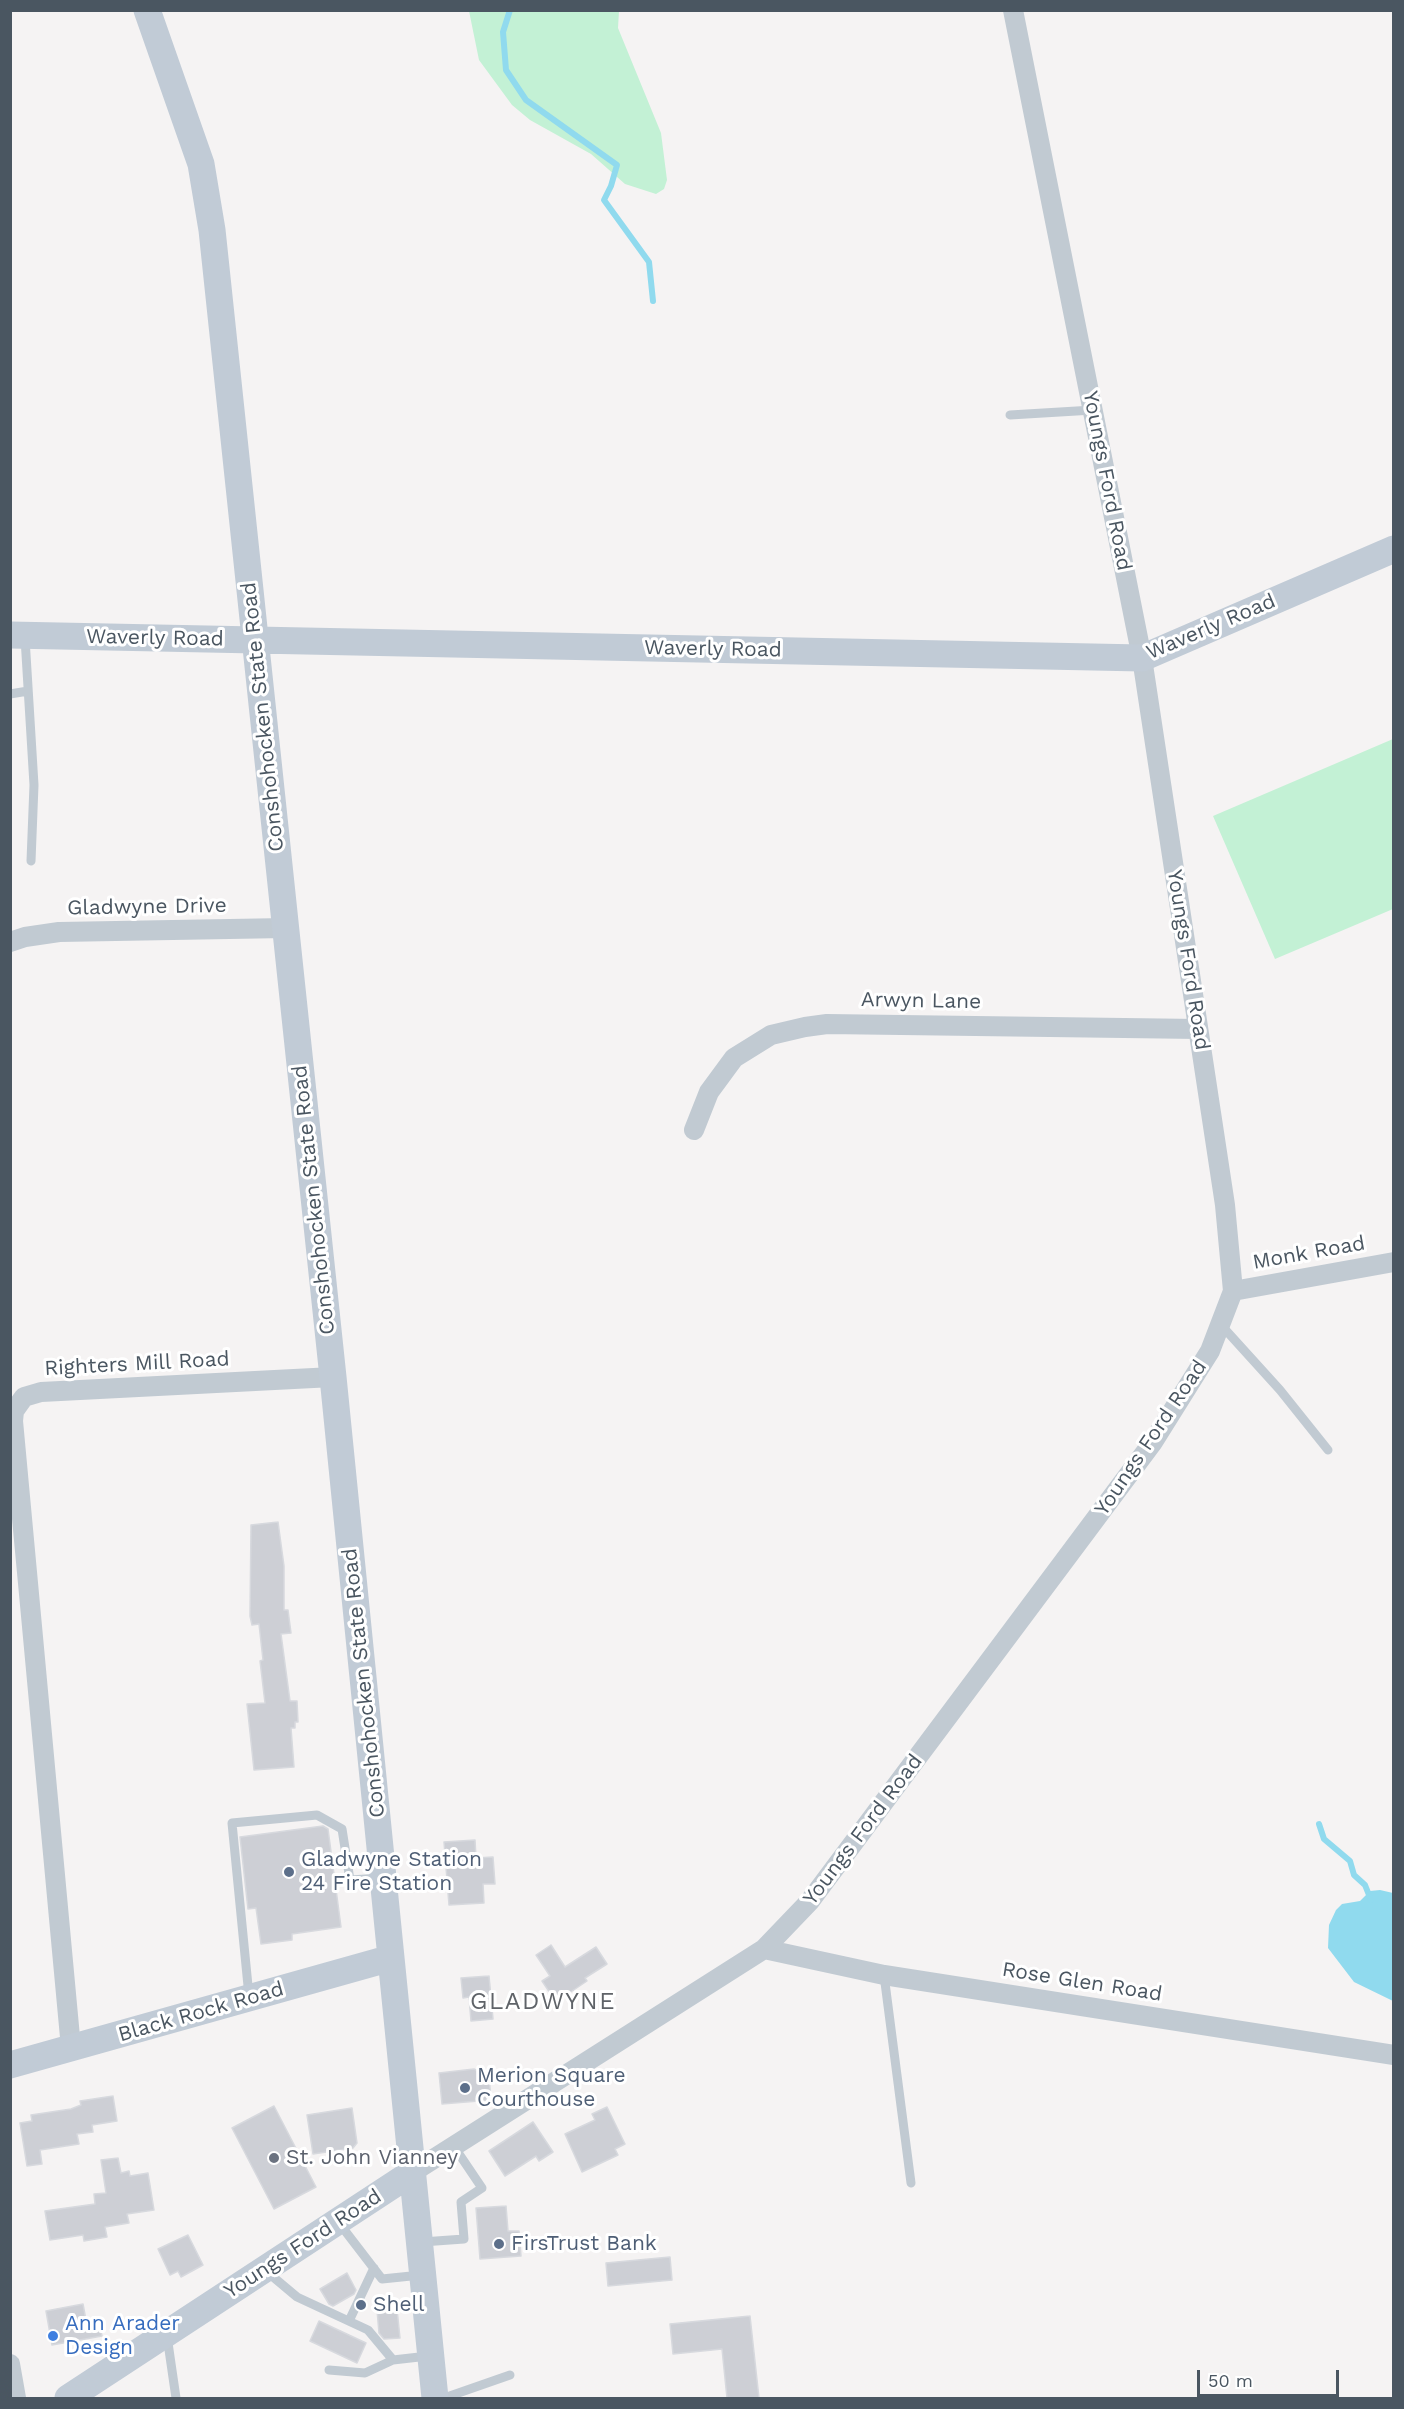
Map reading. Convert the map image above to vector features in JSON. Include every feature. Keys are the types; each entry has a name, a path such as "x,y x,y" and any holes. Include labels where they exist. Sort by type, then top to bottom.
{"main road":[{"name":"Conshohocken State Road","path":"147,10 187,121 207,195 333,1377 435,2398"},
{"name":"Waverly Road","path":"17,635 1142,658 1394,549"},
{"name":"Black Rock Road","path":"10,2065 391,1958"},
{"name":"Youngs Ford Road","path":"73,2397 413,2172"}],"street":[{"name":"Youngs Ford Road","path":"413,2172 764,1949 832,1873 1146,1452 1196,1375 1222,1326 1233,1291 1225,1205 1142,658 1013,10"},
{"name":"Gladwyne Drive","path":"10,942 25,937 59,932 286,928"},
{"name":"Arwyn Lane","path":"694,1130 709,1092 734,1058 771,1035 796,1028 827,1024 1198,1029"},
{"name":"Monk Road","path":"1233,1291 1394,1262"},
{"name":"Righters Mill Road","path":"71,2048 13,1421 14,1411 24,1397 41,1392 333,1377"},
{"name":"Rose Glen Road","path":"764,1949 884,1975 1394,2055"},
{"path":"10,2364 16,2398"}],"lane":[{"path":"1010,415 1093,410"},
{"path":"17,635 28,691 34,785 31,861"},
{"path":"10,694 28,691"},
{"path":"1222,1326 1280,1390 1328,1450"},
{"path":"249,1998 232,1823 316,1815 342,1829 350,1880 383,1878"},
{"path":"884,1975 911,2183"},
{"path":"420,2242 464,2239 461,2202 482,2188 453,2145"},
{"path":"338,2221 382,2279 423,2275"},
{"path":"349,2321 374,2268"},
{"path":"264,2270 297,2297 368,2330 393,2360"},
{"path":"167,2333 176,2398"},
{"path":"329,2370 365,2373 393,2360 431,2356"},
{"path":"444,2398 510,2375"}],"green space":[{"path":"469,11 619,11 618,28 661,133 667,180 664,189 656,194 625,184 591,154 530,120 512,105 479,60"},
{"path":"1393,739 1393,909 1275,959 1213,816"}],"water":[{"path":"1380,1890 1393,1893 1393,2001 1354,1982 1328,1948 1329,1925 1336,1910 1342,1904 1360,1901 1370,1891"}],"building":[{"path":"278,1522 284,1566 284,1610 288,1610 291,1633 281,1634 290,1701 297,1701 298,1722 295,1722 295,1728 291,1728 294,1767 254,1770 247,1704 265,1703 260,1661 263,1660 259,1624 252,1625 250,1616 251,1525"},
{"name":"Gladwyne Station 24 Fire Station","path":"323,1826 328,1829 341,1927 292,1934 292,1940 261,1944 256,1908 248,1909 240,1837"},
{"path":"475,1840 476,1858 493,1857 495,1884 483,1884 484,1903 449,1905 444,1842"},
{"path":"551,1945 565,1967 596,1947 607,1964 585,1978 587,1981 556,2002 542,1981 550,1976 536,1955"},
{"path":"489,1976 493,2019 471,2021 469,1997 463,1998 461,1978"},
{"name":"Merion Square Courthouse","path":"474,2069 489,2076 491,2100 442,2104 439,2073"},
{"path":"113,2096 117,2121 92,2125 93,2132 77,2134 79,2144 40,2150 42,2164 27,2166 20,2123 32,2121 31,2115 71,2109 81,2105 80,2101"},
{"name":"St. John Vianney","path":"274,2106 316,2187 274,2209 232,2128"},
{"path":"607,2107 625,2144 615,2149 618,2155 582,2172 565,2134 595,2120 592,2114"},
{"path":"352,2108 357,2143 353,2148 313,2154 307,2115"},
{"path":"533,2122 553,2152 539,2161 536,2156 505,2176 489,2151"},
{"path":"118,2158 121,2173 129,2171 130,2176 148,2173 154,2210 127,2214 129,2223 105,2227 107,2237 84,2241 83,2235 50,2240 45,2211 95,2204 94,2194 106,2193 101,2160"},
{"name":"FirsTrust Bank","path":"506,2206 508,2231 519,2231 521,2256 480,2259 476,2208"},
{"path":"188,2235 203,2265 181,2277 178,2271 170,2275 158,2249"},
{"path":"670,2257 672,2280 608,2286 606,2263"},
{"path":"347,2273 356,2290 354,2294 333,2306 329,2304 320,2289"},
{"path":"83,2304 86,2320 98,2318 102,2336 52,2345 46,2311"},
{"path":"397,2309 400,2338 384,2339 379,2333 377,2310"},
{"path":"750,2316 759,2398 727,2398 722,2349 673,2354 670,2324"},
{"path":"319,2321 366,2343 357,2363 310,2341"}],"waterway":[{"path":"510,10 503,32 506,70 526,100 617,165 604,200 649,262 653,301"},
{"path":"1319,1824 1324,1839 1350,1861 1354,1875 1365,1885 1371,1900"}],"place":[{"name":"Gladwyne Station 24 Fire Station","path":"289,1872"},
{"name":"Merion Square Courthouse","path":"465,2088"},
{"name":"St. John Vianney","path":"274,2158"},
{"name":"FirsTrust Bank","path":"499,2244"},
{"name":"Shell","path":"361,2305"},
{"name":"Ann Arader Design","path":"53,2336"}],"district":[{"name":"GLADWYNE","path":"543,2002"}]}
